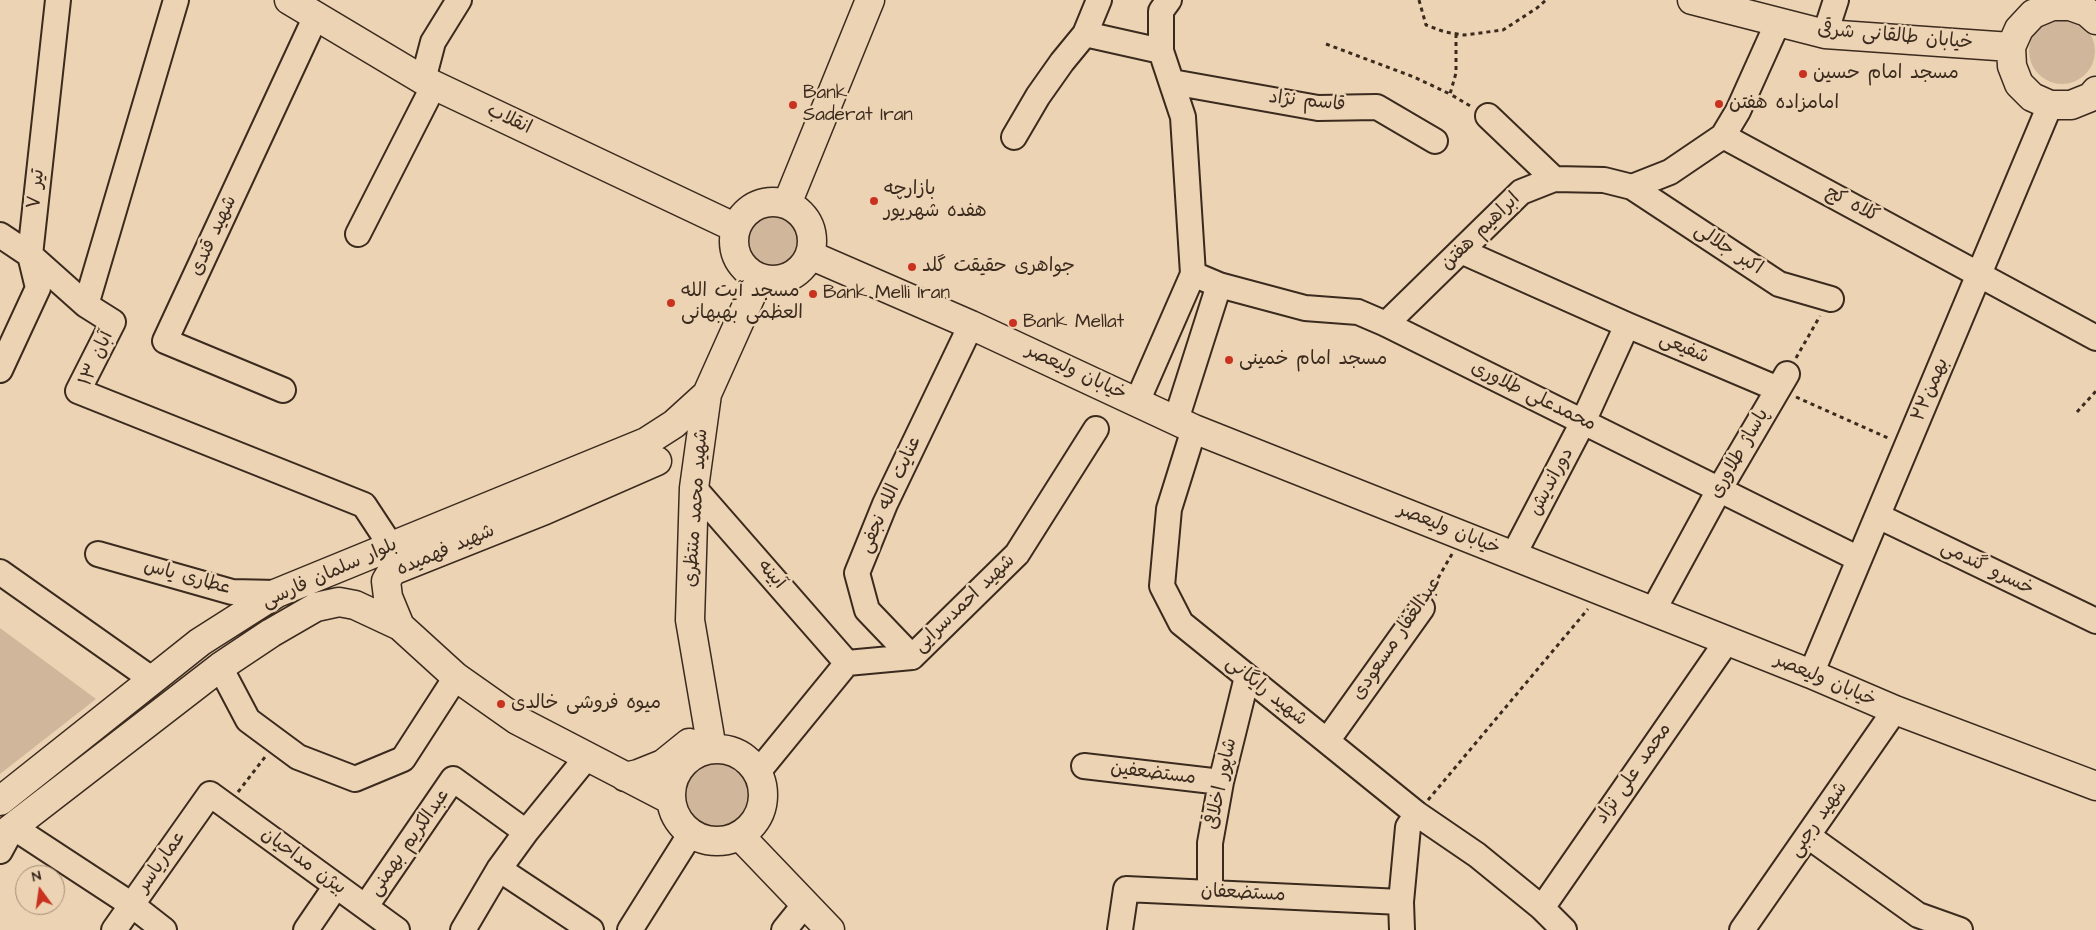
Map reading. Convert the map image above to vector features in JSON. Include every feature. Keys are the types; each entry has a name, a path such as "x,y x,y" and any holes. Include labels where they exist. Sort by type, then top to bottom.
{"main road":[{"name":"انقلاب","path":"289,0 429,82 736,228"},
{"path":"787,204 870,0"},
{"name":"خیابان طالقانی شرقی","path":"1701,1 1824,34 2011,48"},
{"path":"2096,20 2087,12 2054,3 2033,14 2019,28 2011,48 2012,66 2019,84 2032,97 2050,105 2071,105 2091,97 2096,91"},
{"path":"772,202 787,204 800,212 809,225 812,240 810,255 802,268 789,277 774,280 759,278 746,270 737,258 734,242 736,228 744,214 757,205 772,202"},
{"name":"خیابان ولیعصر","path":"810,255 972,326 1185,424 1811,674 1895,710 2096,786"},
{"name":"شهید محمد منتظری","path":"712,749 690,620 694,488 707,394 759,278"},
{"path":"694,488 652,451 674,424 707,394"},
{"name":"بلوار سلمان فارسی","path":"0,801 200,642 277,593 392,546 652,451"},
{"name":"شهید فهمیده","path":"652,451 545,510 392,571 386,581 388,597 400,626 456,677 517,720 670,800"},
{"name":"بلوار سلمان فارسی","path":"6,832 220,667 271,633 316,607 339,602 355,605 400,626"},
{"path":"625,777 651,770 675,756 693,739 706,718"},
{"path":"712,749 730,750 746,758 758,772 764,790 762,808 754,824 740,836 722,841 704,840 691,833 676,818 670,800 672,782 680,766 694,754 712,749"},
{"path":"740,836 830,930"}],"street":[{"name":"۷ تیر","path":"0,370 38,288 30,255 58,0"},
{"name":"۱۳ آبان","path":"176,0 86,305 113,322 78,391 364,505 392,546"},
{"path":"358,234 429,82 433,42 459,0"},
{"path":"1014,137 1038,96 1085,34 1099,0"},
{"path":"1137,402 1193,274 1183,117 1161,50 1160,11 1169,0"},
{"path":"1824,34 1836,0"},
{"name":"شهید قندی","path":"283,390 165,341 316,16"},
{"path":"1632,187 1670,172 1723,136 1738,112 1778,22"},
{"path":"1085,34 1161,50"},
{"name":"قاسم نژاد","path":"1172,82 1318,108 1377,107 1435,141"},
{"name":"۲۲بهمن","path":"1811,674 2050,105"},
{"path":"1488,116 1554,179"},
{"name":"کلاه کج","path":"1723,136 1980,273 2096,338"},
{"name":"ابراهیم هفتن","path":"1386,324 1521,192 1554,179 1604,180 1632,187"},
{"name":"اکبر جلالی","path":"1632,187 1778,284 1831,298"},
{"path":"0,235 30,255 86,305"},
{"name":"شفیعی","path":"1461,251 1627,325 1782,381"},
{"name":"محمدعلی طلاوری","path":"1193,274 1219,285 1304,308 1358,312 1386,324 1859,559"},
{"name":"شهید رایگانی","path":"1219,285 1194,368 1169,509 1162,586 1181,623 1417,814 1477,855 1542,908 1564,930"},
{"name":"دوراندیش","path":"1513,556 1583,422 1627,325"},
{"name":"عنایت الله نجفی","path":"912,657 867,610 857,573 885,504 972,326"},
{"path":"1158,357 1194,368"},
{"name":"پاساژ طلاوری","path":"1653,611 1719,490 1782,381"},
{"name":"شهید احمدسرایی","path":"847,663 912,657 1017,554 1096,429"},
{"name":"آبینه","path":"694,488 847,663"},
{"name":"خسرو گندمی","path":"1878,516 2096,621"},
{"name":"عطاری یاس","path":"98,554 232,592 277,593"},
{"path":"0,572 154,680"},
{"name":"عبدالغفار مسعودی","path":"1327,741 1422,608"},
{"name":"محمد علی نژاد","path":"1542,908 1727,641"},
{"path":"758,772 847,663"},
{"path":"220,667 248,720 298,757 354,779 403,759 456,677"},
{"name":"شاپور اخلاقی","path":"1210,892 1210,843 1221,782 1247,677"},
{"name":"شهید رجبی","path":"1745,929 1895,710"},
{"path":"463,930 499,869 526,832 587,757"},
{"name":"مستضعفین","path":"1084,766 1221,782"},
{"name":"عبدالکریم بهمنی","path":"366,906 453,779 526,832"},
{"name":"بیژن مداحیان","path":"218,800 397,930"},
{"name":"عماریاسر","path":"114,930 132,905 218,800"},
{"path":"1402,930 1401,902 1408,827 1417,814"},
{"path":"0,851 6,832 132,905 164,930"},
{"path":"630,930 691,833"},
{"path":"1808,836 1918,915 1960,930"},
{"path":"499,869 592,930"},
{"path":"306,930 336,886"},
{"name":"مستضعفان","path":"1120,930 1126,888 1401,902"},
{"path":"784,930 805,904"}],"path":[{"path":"1419,0 1426,25 1464,35 1503,30 1546,0"},
{"path":"1450,94 1456,73 1456,34"},
{"path":"1326,44 1414,76 1488,116"},
{"path":"1831,298 1782,381 1907,446"},
{"path":"2077,412 2096,391"},
{"name":"عبدالغفار مسعودی","path":"1422,608 1462,535"},
{"path":"1417,814 1603,591"},
{"path":"218,800 277,741"}],"shaded area":[{"path":"2055,18 2069,18 2081,23 2090,32 2095,44 2093,64 2086,75 2069,84 2055,84 2043,79 2034,70 2029,58 2029,44 2034,32 2043,23"},
{"path":"780,209 798,218 805,229 807,242 805,255 798,266 787,273 768,275 750,266 743,255 741,236 750,218 761,211"},
{"path":"0,628 96,699 0,774"},
{"path":"716,760 729,763 741,770 748,782 751,795 748,808 741,820 729,827 716,830 703,827 691,820 684,808 681,795 684,782 691,770 703,763"}],"place":[{"name":"مسجد امام حسین","path":"1803,74"},
{"name":"امامزاده هفتن","path":"1719,104"},
{"name":"Bank Saderat Iran","path":"793,105"},
{"name":"بازارچه هفده شهریور","path":"874,201"},
{"name":"جواهری حقیقت گلد","path":"912,267"},
{"name":"Bank Melli Iran","path":"813,294"},
{"name":"مسجد آیت الله العظمی بهبهانی","path":"671,303"},
{"name":"Bank Mellat","path":"1013,323"},
{"name":"مسجد امام خمینی","path":"1229,360"},
{"name":"میوه فروشی خالدی","path":"501,704"}]}
